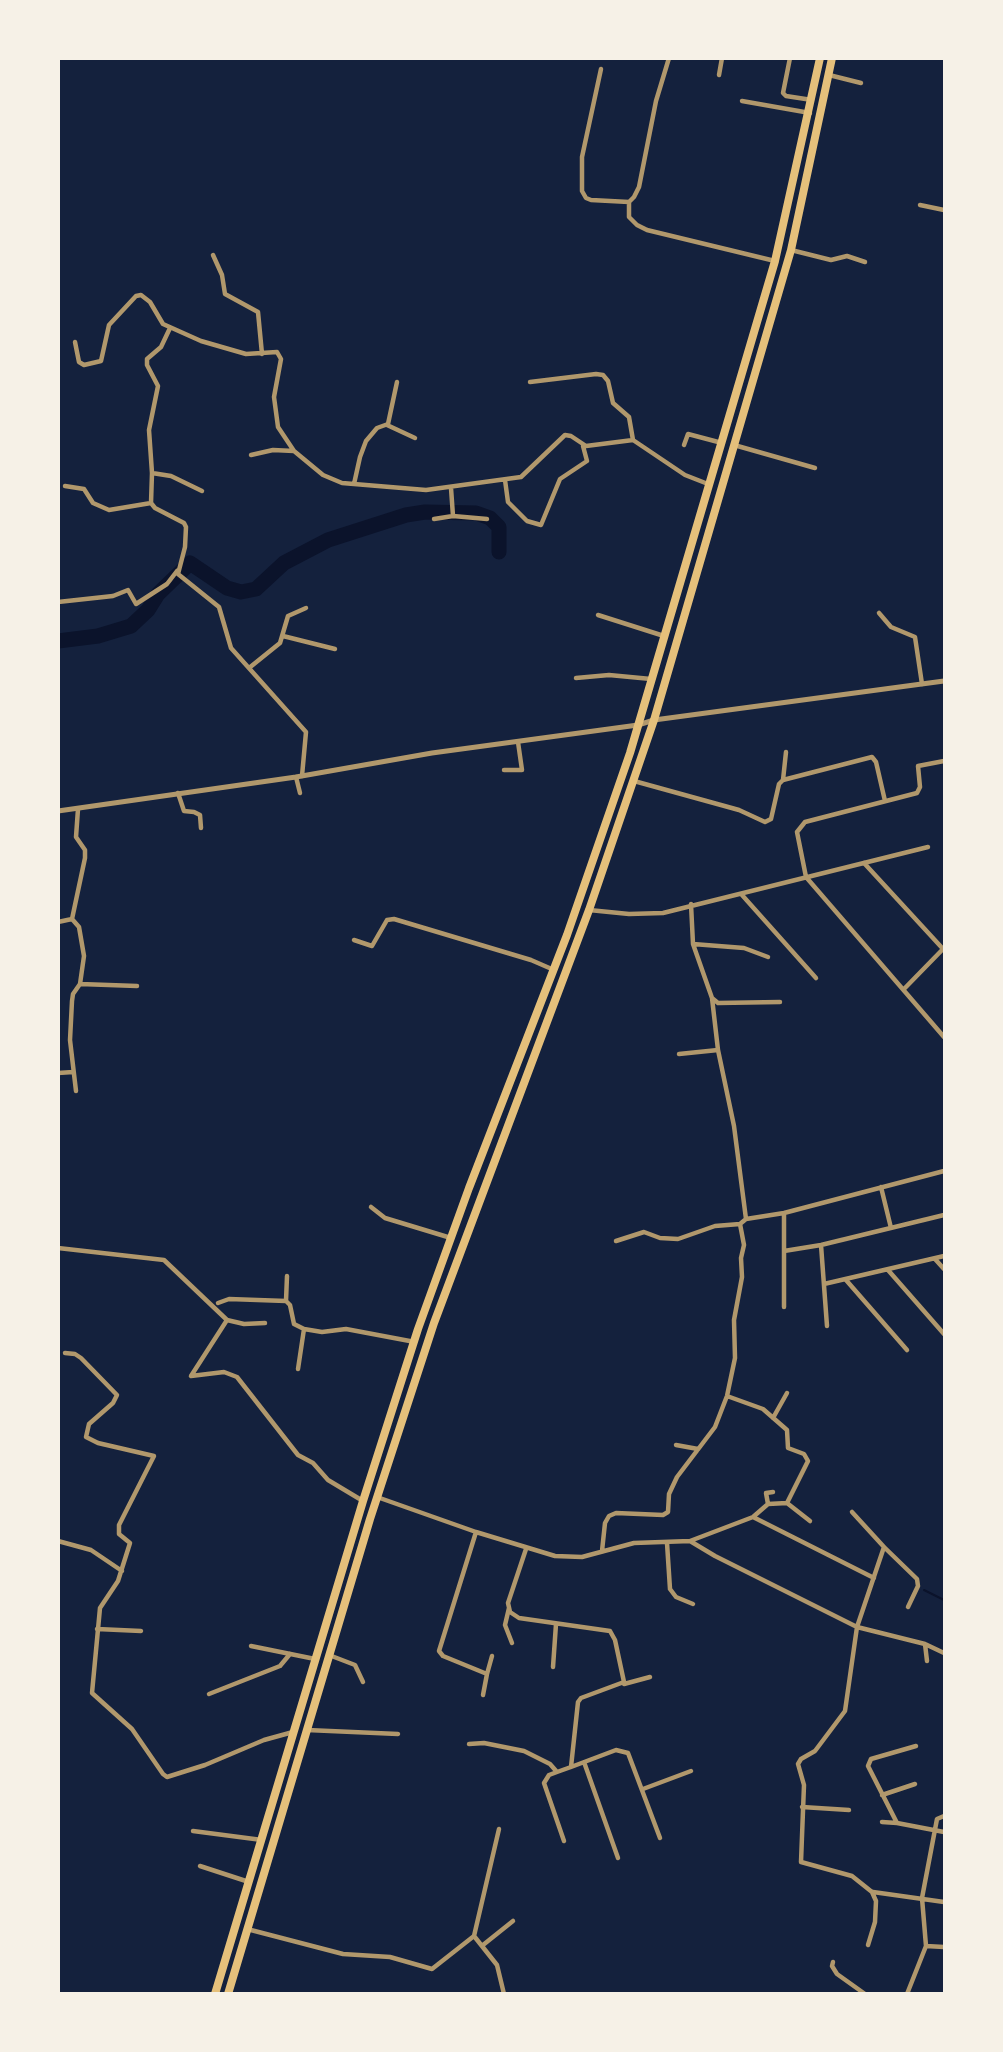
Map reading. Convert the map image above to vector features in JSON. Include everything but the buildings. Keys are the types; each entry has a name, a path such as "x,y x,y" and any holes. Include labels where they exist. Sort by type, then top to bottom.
{"highway":[{"path":"215,1994 363,1501 415,1342 455,1226 554,970 639,725 775,261 810,113 820,58"},
{"path":"228,1994 376,1496 468,1232 589,910 654,720 791,250 832,58"},
{"path":"740,382 751,387"},
{"path":"455,1226 468,1232"}],"street":[{"path":"669,58 656,101 639,187 629,202 628,213 632,222 647,230 775,261"},
{"path":"719,75 722,58"},
{"path":"790,58 784,95 812,100"},
{"path":"601,69 582,156 582,191 586,198 591,200 629,202"},
{"path":"829,75 861,83"},
{"path":"742,102 810,113"},
{"path":"920,205 945,210"},
{"path":"791,250 831,260 848,256 866,262"},
{"path":"213,255 222,276 225,294 258,312 262,354"},
{"path":"75,342 80,362 84,365 101,362 109,325 136,296 141,295 150,302 163,324 170,328 223,350 246,354 262,354 272,351 280,355 275,414 284,439 294,451 323,475 342,483 388,489 451,488 505,480 529,473 565,435 571,436 583,446 587,461 560,479 541,525 527,520 508,502 505,480"},
{"path":"58,602 113,596 128,590 136,604 178,574 185,547 184,523 155,508 151,503 152,472 149,430 158,386 147,365 147,359 161,347 170,328"},
{"path":"530,382 603,375 608,381 613,403 629,417 633,440"},
{"path":"387,425 397,382"},
{"path":"354,484 366,441 379,426 387,425 415,438"},
{"path":"684,445 688,434 722,443"},
{"path":"583,446 633,440 685,475 708,484"},
{"path":"734,445 815,468"},
{"path":"251,455 273,450 294,451"},
{"path":"152,472 171,476 202,491"},
{"path":"65,486 84,489 93,503 109,510 151,503"},
{"path":"451,488 453,515"},
{"path":"434,519 453,515 487,519"},
{"path":"178,574 219,607 231,648 306,732 299,777 300,793"},
{"path":"249,668 280,643 284,636 288,616 306,608"},
{"path":"879,613 891,627 915,637 922,684"},
{"path":"598,615 664,636"},
{"path":"284,636 335,649"},
{"path":"576,678 609,675 651,679"},
{"path":"58,811 299,777 432,753 639,725 654,720 945,681"},
{"path":"504,770 522,770 518,742"},
{"path":"783,780 786,752"},
{"path":"634,781 739,810 765,822 771,819 779,784 783,780 872,758 876,762 885,801"},
{"path":"945,761 920,764 917,769 920,787 917,793 800,824 797,832 806,877 945,1037"},
{"path":"178,793 184,811 194,812 200,816 201,828"},
{"path":"72,919 85,858 85,850 76,837 78,809"},
{"path":"589,910 645,915 663,913 691,904 742,895 928,846"},
{"path":"864,863 944,949 904,989"},
{"path":"742,895 816,978"},
{"path":"691,904 693,944 712,998 718,1050 734,1126 746,1219"},
{"path":"58,922 72,919"},
{"path":"72,919 79,927 84,956 80,984 73,994 72,1001 70,1040 76,1091"},
{"path":"354,940 372,946 387,920 394,919 531,960 554,970"},
{"path":"693,944 744,948 768,957"},
{"path":"80,984 137,986"},
{"path":"712,998 718,1003 780,1002"},
{"path":"679,1054 718,1050"},
{"path":"58,1072 74,1072"},
{"path":"616,1241 644,1232 660,1238 678,1239 715,1226 740,1224 746,1219 784,1213 945,1171"},
{"path":"881,1187 891,1228"},
{"path":"370,1207 385,1218 451,1238"},
{"path":"784,1213 784,1307"},
{"path":"784,1251 821,1245 945,1215"},
{"path":"602,1551 605,1522 609,1516 616,1513 663,1515 668,1512 673,1484 715,1427 727,1396 735,1358 736,1297 742,1277 741,1258 744,1245 740,1224"},
{"path":"821,1245 827,1326"},
{"path":"58,1248 164,1260 227,1320 244,1324 264,1323"},
{"path":"824,1284 945,1256"},
{"path":"935,1259 945,1269"},
{"path":"888,1270 945,1335"},
{"path":"286,1301 287,1276"},
{"path":"846,1280 907,1350"},
{"path":"218,1303 229,1299 286,1301 290,1305 294,1324 304,1329 326,1332 346,1329 415,1342"},
{"path":"227,1320 191,1376 224,1372 237,1377 298,1455 315,1465 328,1480 363,1501"},
{"path":"298,1369 304,1329"},
{"path":"65,1353 75,1354 81,1358 117,1395 113,1403 89,1424 86,1437 98,1443 154,1456 119,1525 119,1534 130,1542 118,1581 102,1602 97,1629 92,1693 136,1733 165,1776 172,1777 247,1746 293,1732"},
{"path":"773,1418 787,1393"},
{"path":"727,1396 758,1406 773,1418 788,1432 786,1445 788,1448 804,1454 808,1461 787,1503"},
{"path":"676,1445 698,1449"},
{"path":"768,1504 766,1493 773,1492"},
{"path":"376,1496 526,1549 567,1557 634,1544 690,1541 753,1517 768,1504 787,1503 810,1521"},
{"path":"852,1512 917,1579 918,1586 908,1607"},
{"path":"753,1517 874,1578"},
{"path":"476,1532 439,1651 442,1656 487,1674"},
{"path":"58,1541 91,1550 122,1571"},
{"path":"690,1541 715,1557 857,1627 925,1644 945,1653"},
{"path":"667,1543 669,1589 676,1597 693,1605"},
{"path":"868,1945 875,1922 876,1901 872,1892 861,1882 842,1872 802,1863 804,1785 798,1764 801,1759 815,1751 845,1711 857,1627 884,1547"},
{"path":"512,1643 505,1625 526,1549"},
{"path":"508,1608 519,1618 610,1631 615,1640 623,1684"},
{"path":"553,1667 556,1624"},
{"path":"97,1629 141,1631"},
{"path":"925,1644 927,1661"},
{"path":"251,1646 315,1659"},
{"path":"209,1694 280,1666 290,1654"},
{"path":"330,1655 355,1665 363,1682"},
{"path":"483,1695 492,1656"},
{"path":"571,1767 578,1702 582,1698 650,1677"},
{"path":"307,1730 398,1734"},
{"path":"469,1744 484,1743 524,1751 550,1764 557,1772"},
{"path":"897,1823 868,1766 869,1761 916,1746"},
{"path":"564,1841 544,1783 549,1775 615,1750 624,1750 630,1756 660,1838"},
{"path":"584,1762 618,1858"},
{"path":"643,1789 691,1771"},
{"path":"882,1795 915,1784"},
{"path":"802,1807 849,1810"},
{"path":"907,1994 926,1946 922,1898 937,1818 945,1816"},
{"path":"882,1822 945,1832"},
{"path":"247,1929 343,1954 390,1958 424,1969 432,1969 474,1936 499,1829"},
{"path":"193,1832 262,1840"},
{"path":"200,1866 249,1882"},
{"path":"872,1892 945,1902"},
{"path":"483,1945 513,1921"},
{"path":"474,1936 497,1965 504,1994"},
{"path":"926,1946 945,1947"},
{"path":"833,1962 837,1974 865,1994"}],"waterway":[{"path":"58,641 98,636 131,626 148,610 158,594 190,563 227,588 241,592 256,589 284,563 328,540 406,515 425,512 476,513 490,518 499,527 499,552"},
{"path":"924,1590 944,1600"}]}
